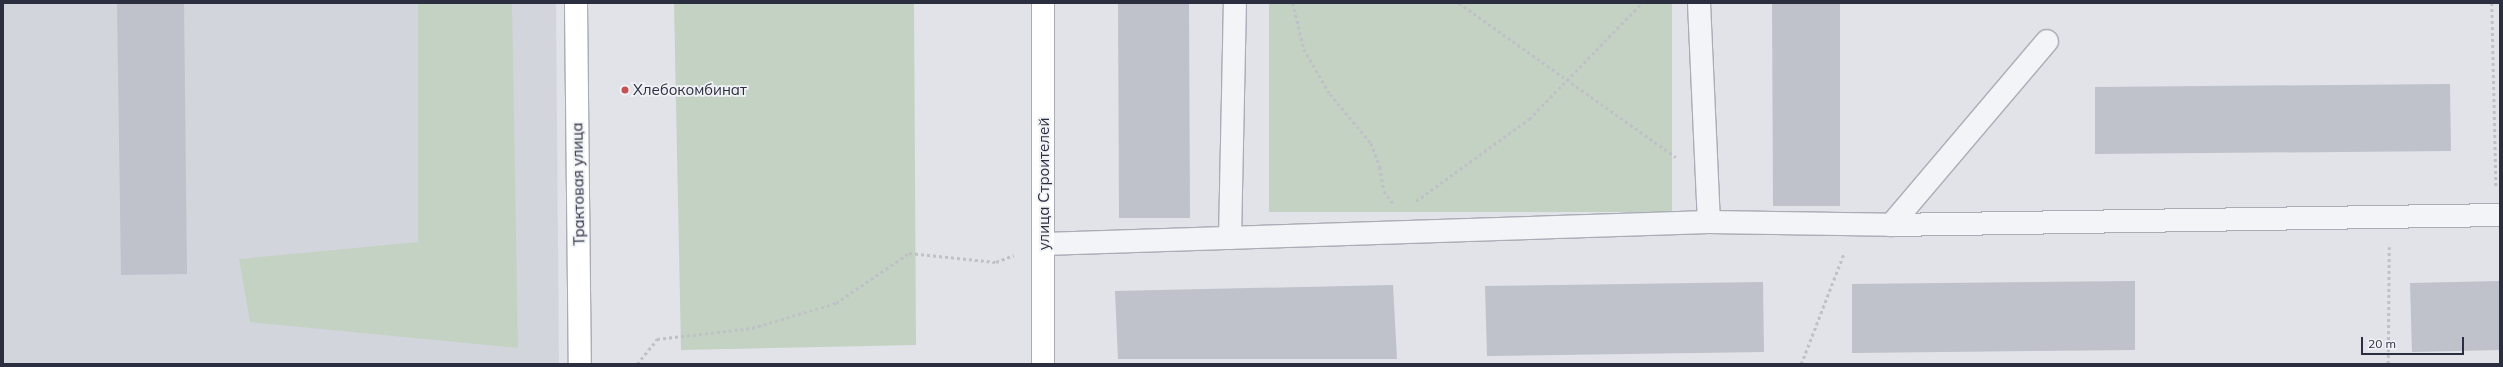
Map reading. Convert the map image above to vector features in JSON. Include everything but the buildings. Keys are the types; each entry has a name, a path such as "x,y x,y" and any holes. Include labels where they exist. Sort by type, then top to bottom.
{"main road":[{"name":"Трактовая улица","path":"576,3 580,364"},
{"name":"улица Строителей","path":"1042,3 1044,244 1043,364"}],"lane":[{"path":"1230,238 1235,3"},
{"path":"1700,3 1710,222"},
{"path":"1891,224 2047,41"},
{"path":"1044,244 1710,222 1891,224 2499,215"}],"path":[{"path":"1293,3 1304,49 1330,94 1371,143 1380,167 1384,191 1400,213 1374,233"},
{"path":"1459,3 1708,180"},
{"path":"1411,205 1529,119 1642,3"},
{"path":"2492,3 2499,215"},
{"path":"2388,364 2390,217"},
{"path":"1801,364 1856,224"},
{"path":"637,364 657,339 752,328 836,303 909,253 996,262 1044,244"}],"shaded area":[{"path":"3,3 556,3 559,364 3,364"}],"green space":[{"path":"418,3 512,3 518,348 250,322 239,259 418,242"},
{"path":"674,3 914,3 916,345 681,350"},
{"path":"1269,3 1672,3 1672,212 1269,212"}],"place":[{"name":"Хлебокомбинат","path":"625,90"}]}
